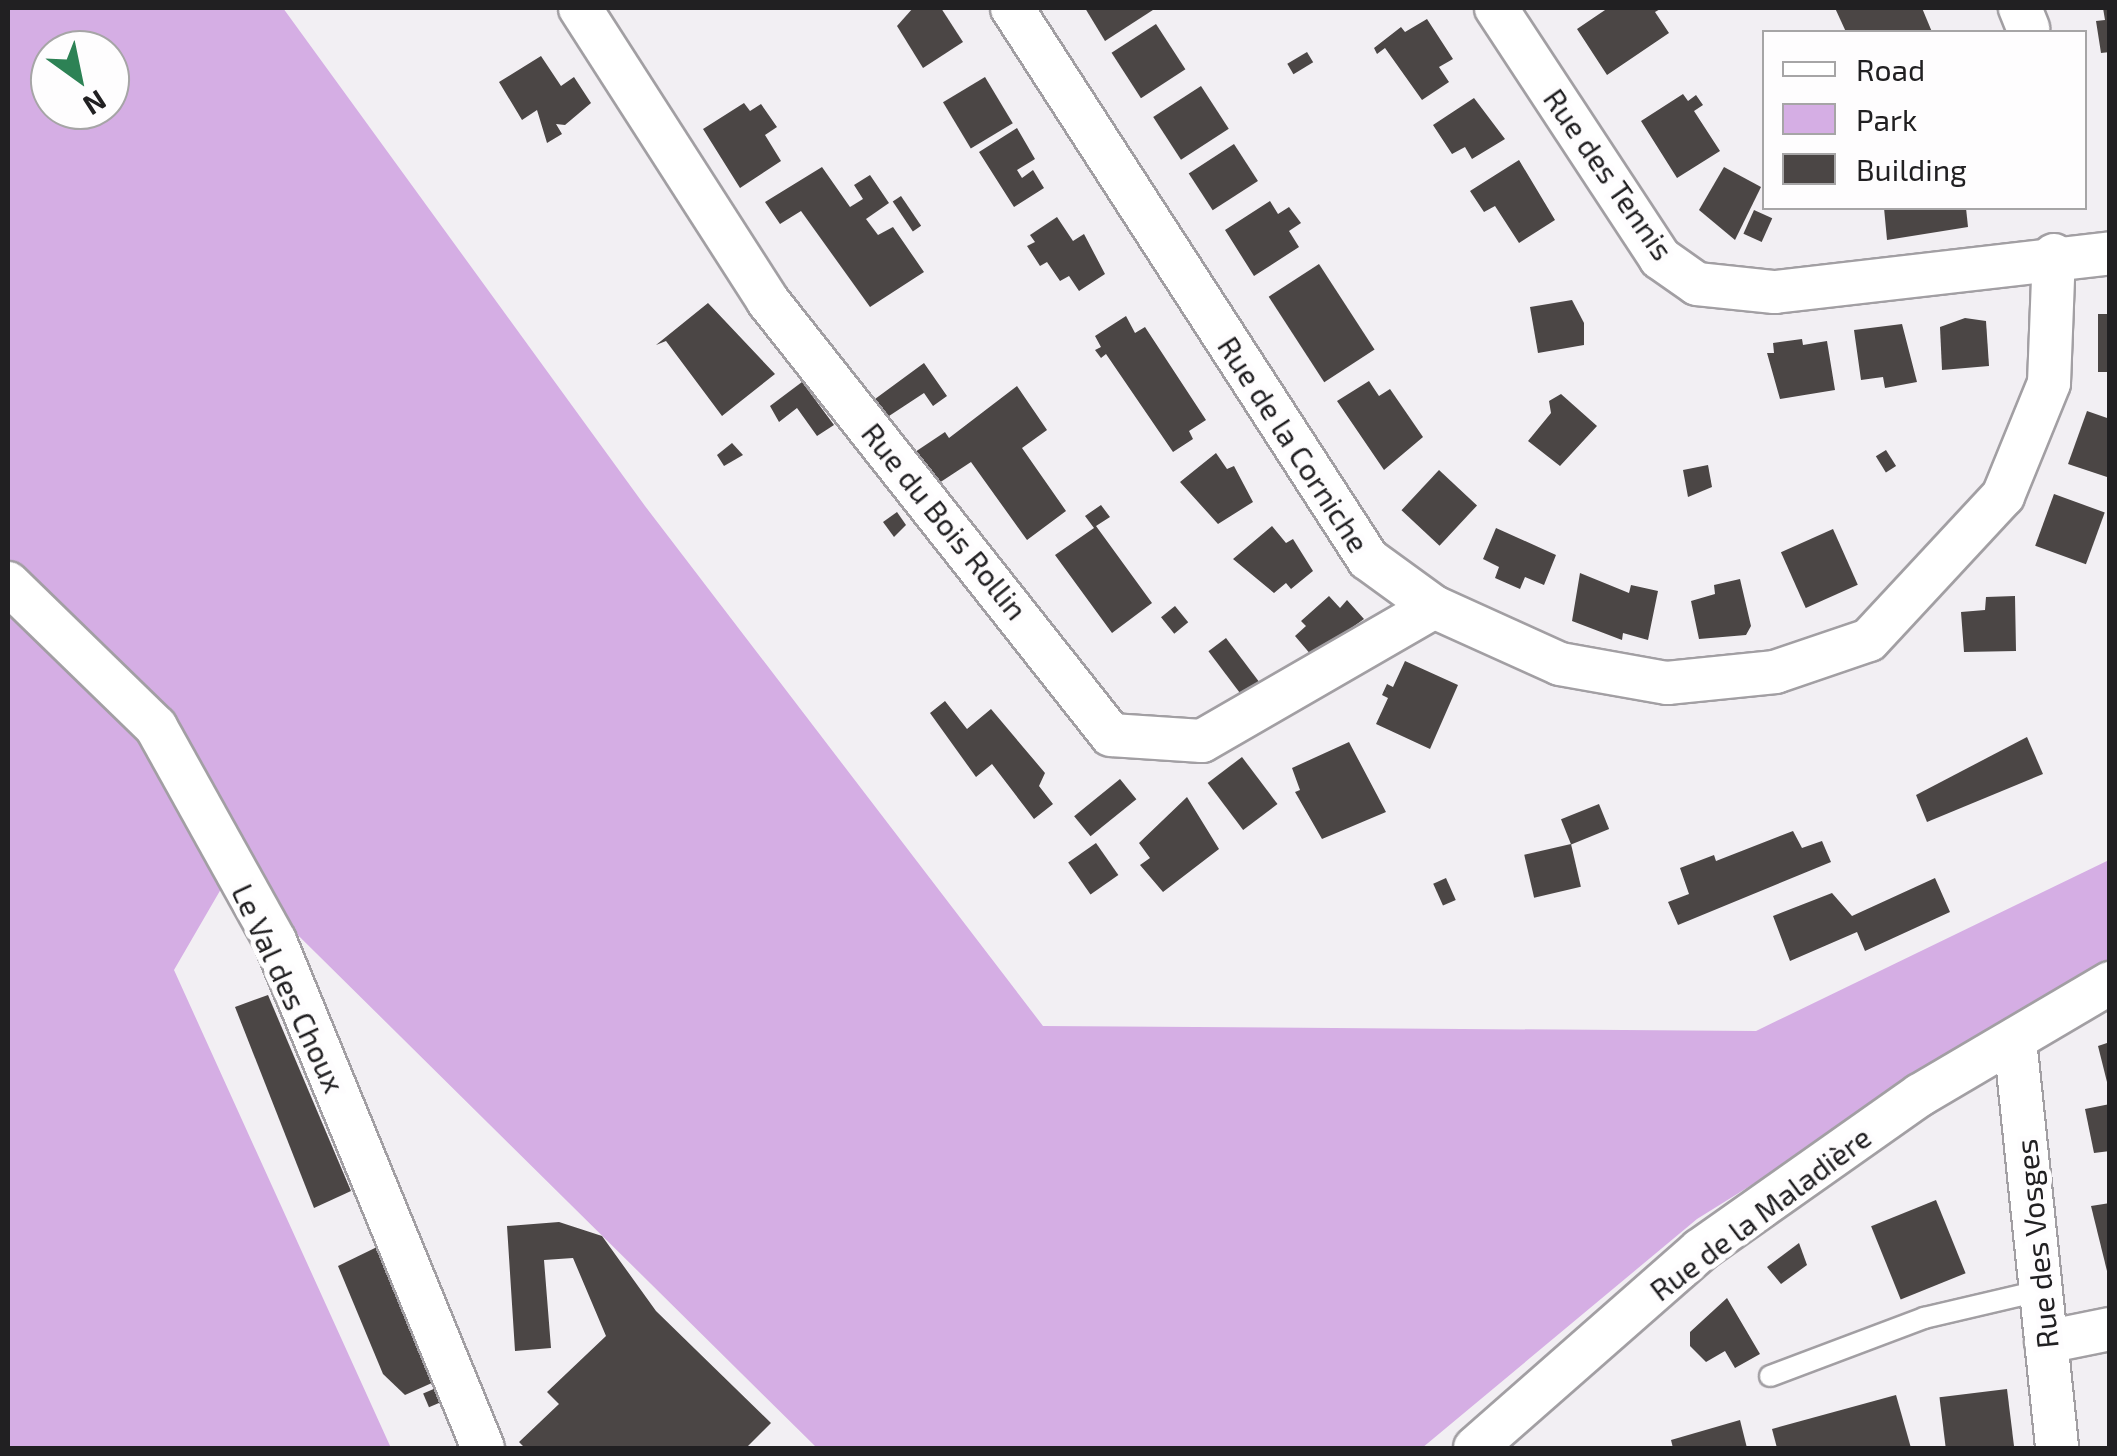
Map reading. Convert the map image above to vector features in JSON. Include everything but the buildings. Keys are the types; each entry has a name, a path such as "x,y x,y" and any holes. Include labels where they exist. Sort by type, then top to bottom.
{"street":[{"name":"Rue du Bois Rollin","path":"580,8 768,301 1111,735 1202,741 1434,607"},
{"name":"Rue de la Corniche","path":"1012,8 1368,559 1434,607 1560,664 1667,683 1775,672 1869,640 2003,496 2049,383 2054,255"},
{"name":"Rue des Tennis","path":"1496,8 1660,258 1697,284 1775,292 2054,255 2110,253"},
{"name":"Le Val des Choux","path":"8,583 156,727 266,924 482,1448"},
{"name":"Rue de la Maladière","path":"1476,1448 1700,1250 1920,1095 2110,982"},
{"name":"Rue des Vosges","path":"2015,1040 2058,1448"},
{"path":"2046,1342 2110,1330"}],"lane":[{"path":"1770,1376 1924,1318 2039,1291"}],"green space":[{"path":"8,8 283,8 645,506 1043,1026 1756,1031 2109,860 2109,962 1697,1219 1422,1448 817,1448 232,870 174,970 391,1448 8,1448"}]}
